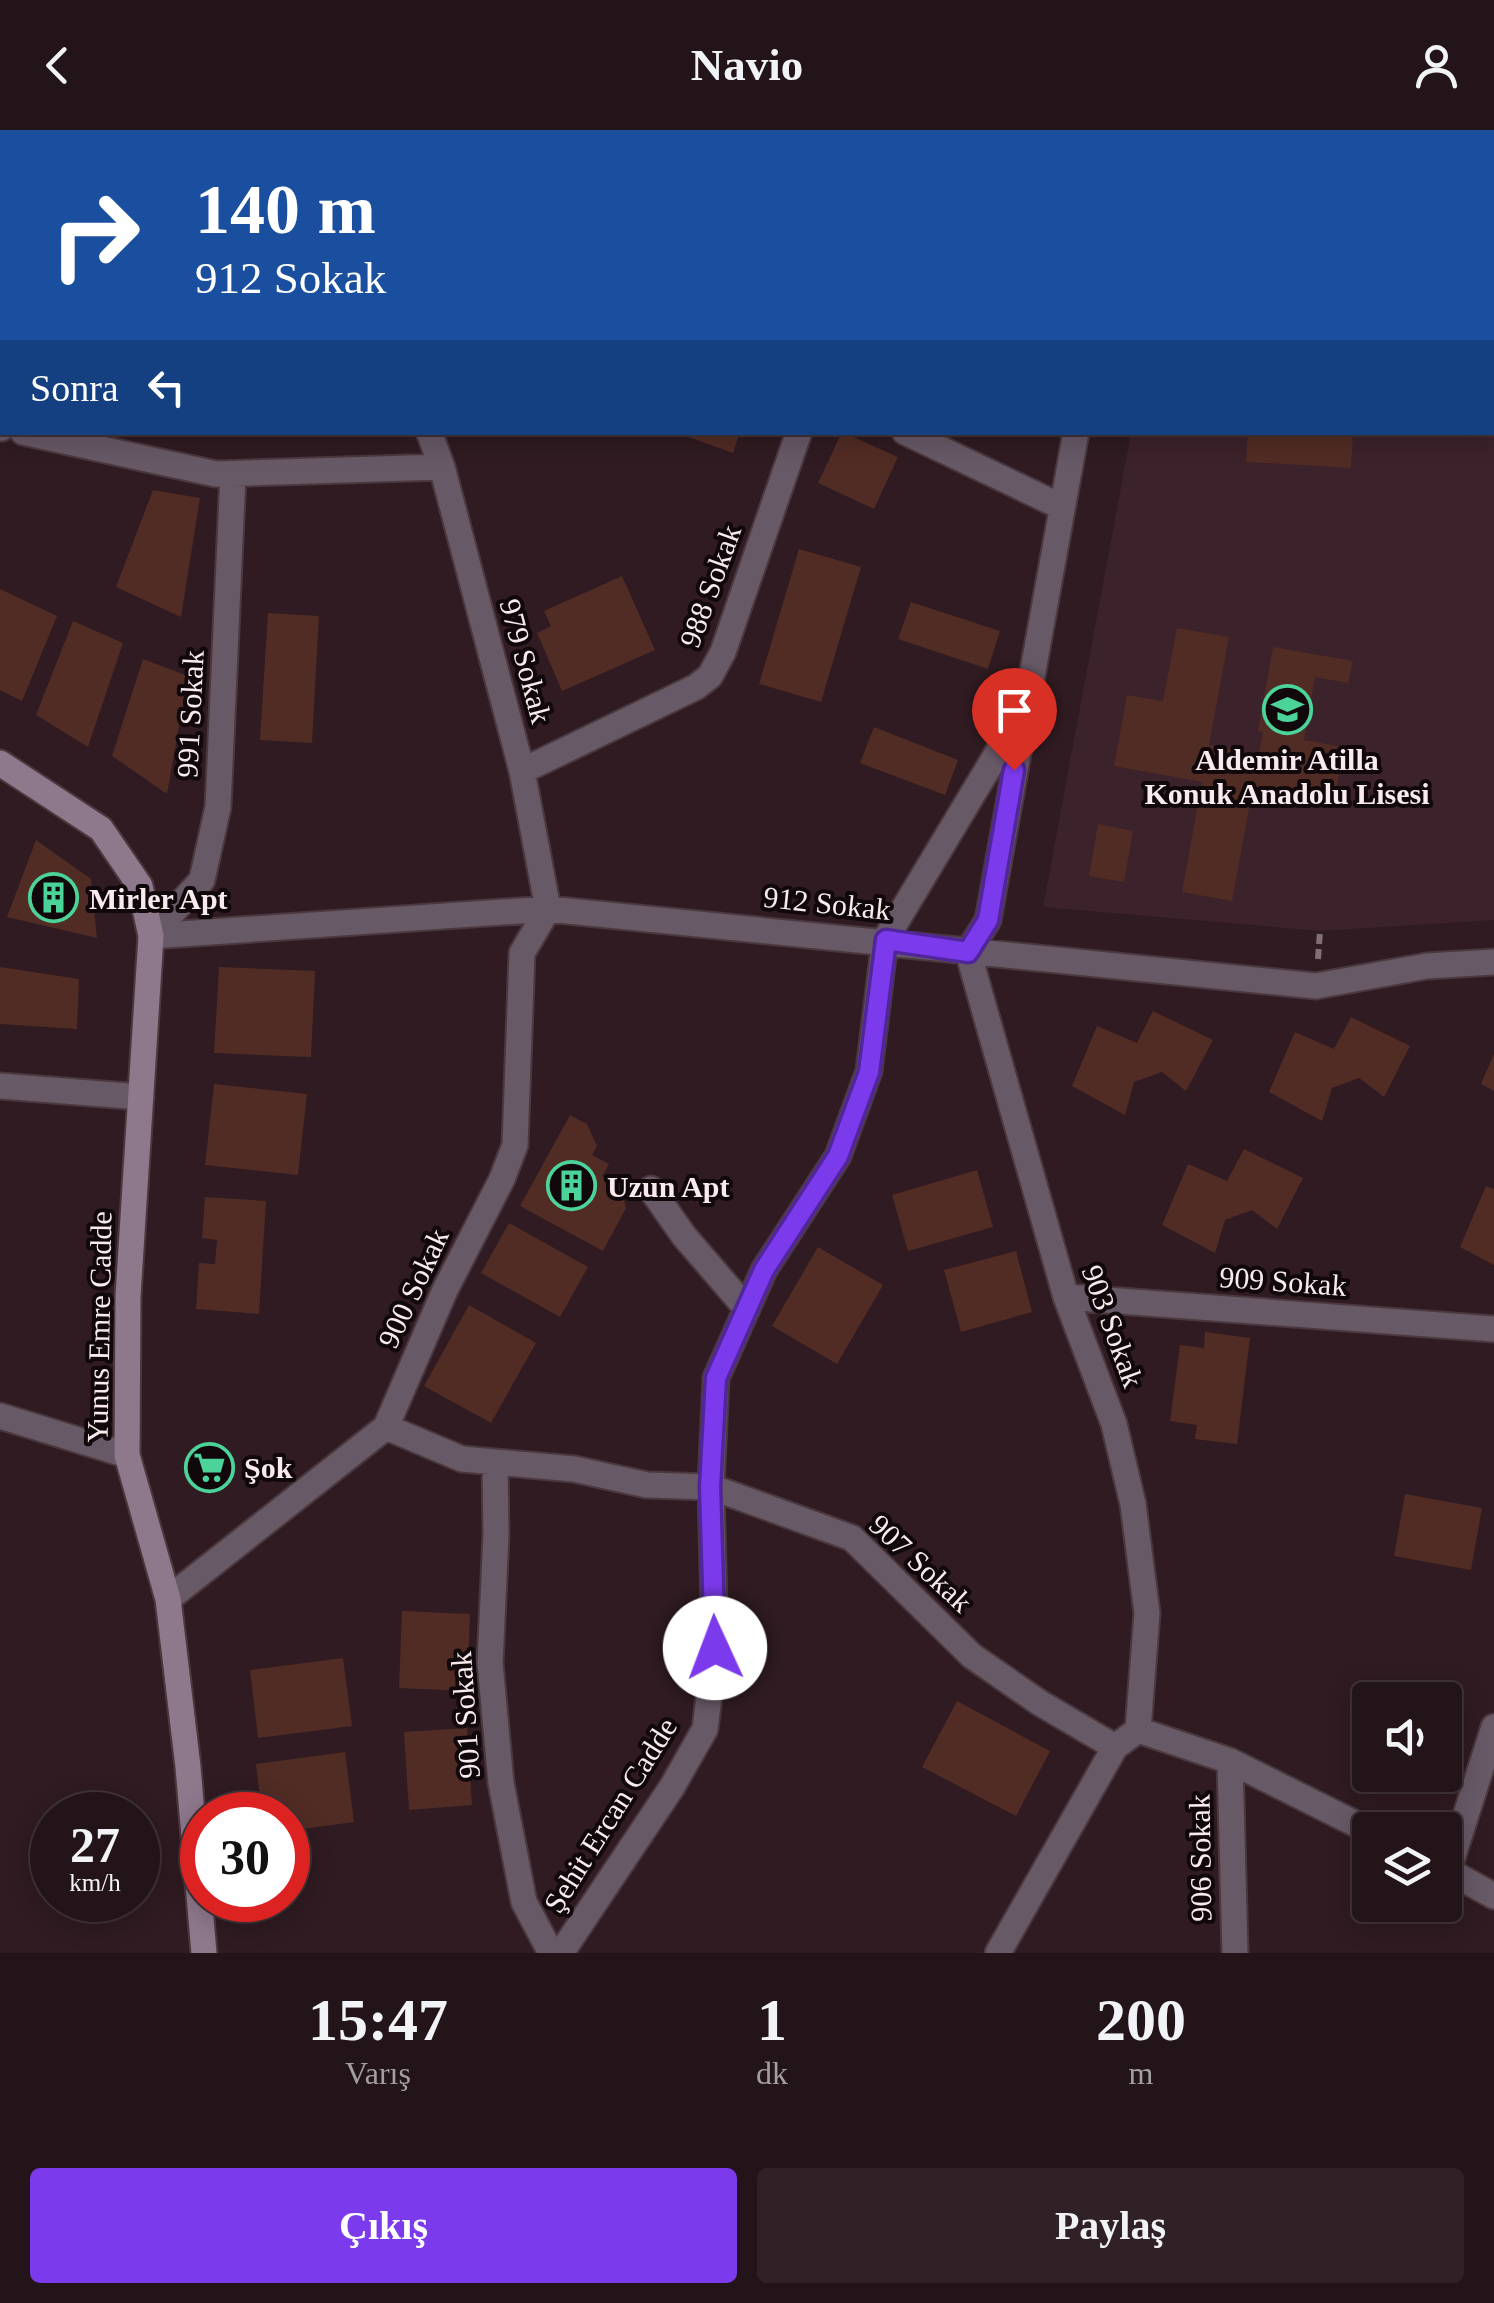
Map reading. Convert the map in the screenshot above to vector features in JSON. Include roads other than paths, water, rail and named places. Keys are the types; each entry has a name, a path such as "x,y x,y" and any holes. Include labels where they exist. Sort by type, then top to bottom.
{"street":[{"path":"36,435 216,474 442,468"},
{"name":"979 Sokak","path":"430,435 522,771 548,910"},
{"name":"988 Sokak","path":"522,771 710,676 723,652 798,435"},
{"path":"912,435 1062,506"},
{"name":"Şehit Ercan Cadde","path":"968,952 988,920 1075,435"},
{"name":"991 Sokak","path":"150,936 202,880 218,807 233,474"},
{"name":"Şehit Ercan Cadde","path":"561,1953 672,1787 704,1728 715,1648 710,1487 716,1378 764,1270 838,1156 869,1072 886,940 1025,707"},
{"name":"Yunus Emre Cadde","path":"0,764 101,829 140,886 150,936 128,1296 127,1455 168,1599 204,1953"},
{"name":"912 Sokak","path":"150,936 548,910 886,940 968,952 1316,986 1427,966 1494,962"},
{"name":"900 Sokak","path":"168,1599 386,1427 445,1290 502,1179 514,1145 522,953 548,910"},
{"name":"903 Sokak","path":"968,952 1066,1298 1114,1424 1132,1504 1147,1613 1138,1730"},
{"path":"0,1086 141,1097"},
{"path":"651,1189 684,1236 747,1309"},
{"name":"909 Sokak","path":"1066,1298 1494,1329"},
{"path":"0,1416 127,1455"},
{"name":"907 Sokak","path":"386,1427 462,1459 574,1469 647,1485 710,1487 852,1538 972,1656 1040,1703 1115,1746"},
{"name":"901 Sokak","path":"495,1464 490,1664 501,1783 524,1902 552,1953"},
{"path":"1462,1822 1494,1727"},
{"path":"998,1953 1115,1746 1138,1730 1230,1761 1352,1823"},
{"name":"906 Sokak","path":"1230,1761 1235,1953"},
{"path":"1462,1879 1494,1896"}],"place":[{"name":"Aldemir Atilla Konuk Anadolu Lisesi","path":"1287,710"},
{"name":"Mirler Apt","path":"54,898"},
{"name":"Uzun Apt","path":"572,1186"},
{"name":"Şok","path":"209,1467"}]}
